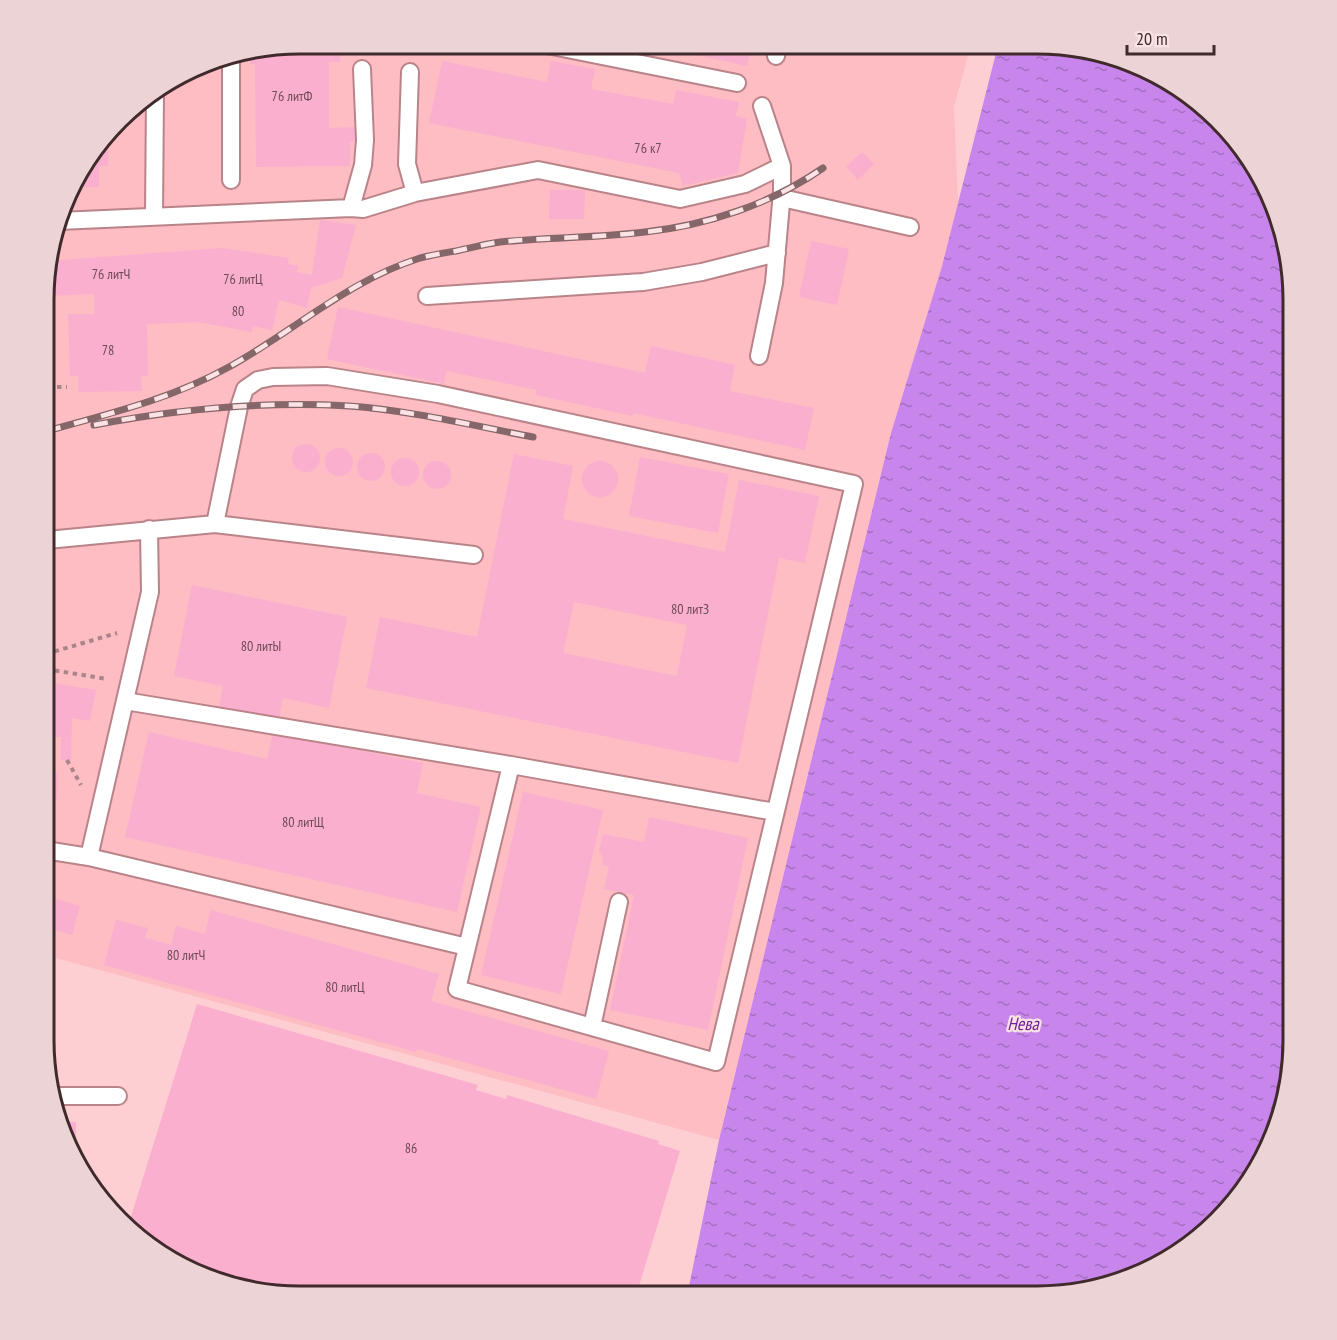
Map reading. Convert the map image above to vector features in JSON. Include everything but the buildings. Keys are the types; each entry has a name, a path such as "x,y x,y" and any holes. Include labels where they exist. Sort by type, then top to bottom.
{"lane":[{"path":"592,54 737,83"},
{"path":"231,64 231,180"},
{"path":"351,208 363,165 362,69"},
{"path":"410,72 407,164 415,193"},
{"path":"154,216 155,101"},
{"path":"759,356 774,283 782,198 782,166 762,106"},
{"path":"67,221 363,209 415,193 538,170 680,199 745,184 782,166"},
{"path":"782,198 910,227"},
{"path":"427,296 643,282 702,272 777,253"},
{"path":"214,524 238,408 245,389 258,380 273,377 327,376 438,394 854,484 716,1062 457,989 511,765"},
{"path":"54,539 214,524 474,555"},
{"path":"89,857 150,592 149,530"},
{"path":"125,701 511,765 775,812"},
{"path":"54,851 89,857 467,947"},
{"path":"592,1027 619,902"},
{"path":"60,1096 118,1096"}],"path":[{"path":"54,387 67,387"},
{"path":"54,651 113,633 141,630"},
{"path":"54,670 129,683"}],"shaded area":[{"path":"300,54 969,54 954,107 958,203 942,266 891,433 719,1140 54,957 54,300 56,268 67,221 79,191 95,163 138,115 163,95 191,79 236,62 268,56"}],"water":[{"name":"Нева","path":"996,54 1069,56 1101,62 1146,79 1174,95 1211,126 1242,163 1258,191 1270,221 1281,268 1283,300 1283,1040 1281,1072 1275,1104 1258,1149 1242,1177 1211,1214 1174,1245 1146,1261 1101,1278 1069,1284 1037,1286 689,1286 719,1140 891,433 942,266"}],"railway":[{"path":"54,429 139,405 206,379 251,354 344,293 393,268 420,258 500,242 627,234 692,224 760,202 803,181 823,168"},
{"path":"94,425 221,408 317,405 394,411 533,437"}]}
